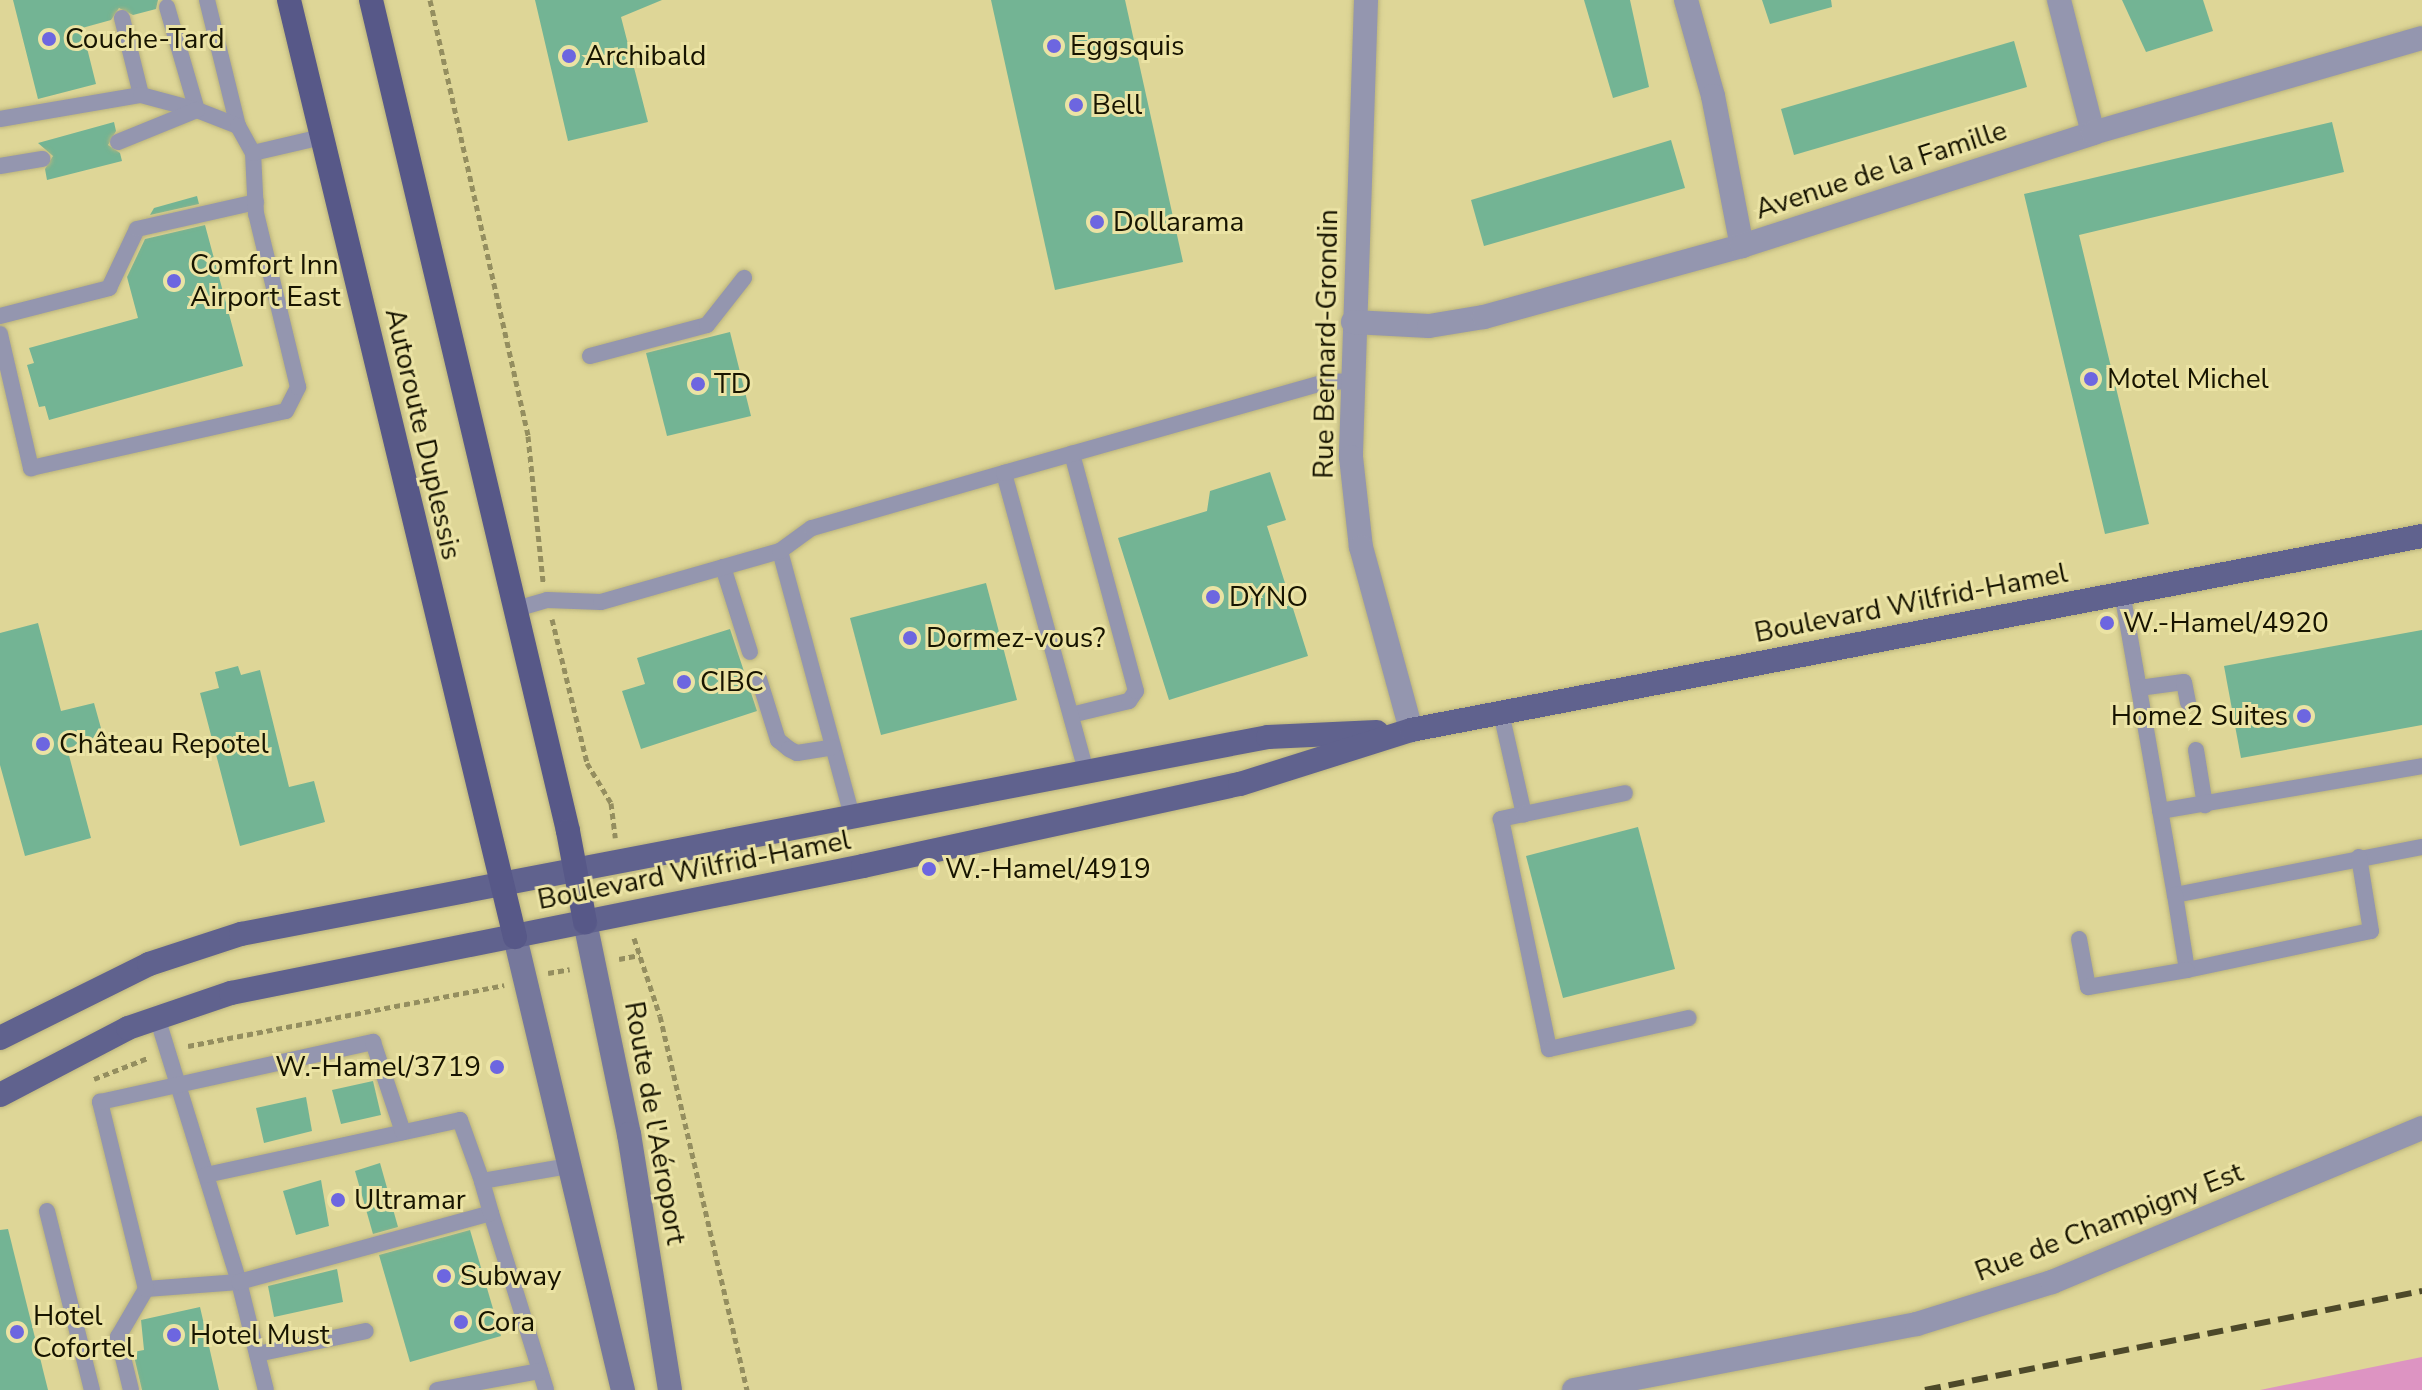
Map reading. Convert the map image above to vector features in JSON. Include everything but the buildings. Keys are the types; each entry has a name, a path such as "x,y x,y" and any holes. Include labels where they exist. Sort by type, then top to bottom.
{"highway":[{"name":"Autoroute Duplessis","path":"289,0 502,881"},
{"name":"Autoroute Duplessis","path":"371,0 575,868"},
{"name":"Route de l'Aéroport","path":"575,868 585,922"},
{"path":"502,881 515,937"}],"main road":[{"name":"Boulevard Wilfrid-Hamel","path":"0,1095 67,1059 157,1017 302,977 515,937 1240,784 1411,730 2422,536"},
{"name":"Boulevard Wilfrid-Hamel","path":"0,1038 178,953 241,934 502,881 1268,737 1411,730"},
{"name":"Route de l'Aéroport","path":"585,922 629,1134 670,1390"},
{"path":"515,937 528,978 623,1390"}],"street":[{"name":"Rue Bernard-Grondin","path":"1366,0 1350,381 1351,457 1361,547 1411,730"},
{"path":"1686,0 1713,96 1742,246"},
{"path":"2059,0 2093,133"},
{"name":"Avenue de la Famille","path":"1353,322 1429,326 1484,317 1742,246 2093,133 2422,38"},
{"name":"Rue de Champigny Est","path":"1574,1390 1917,1324 1992,1301 2052,1282 2422,1128"}],"lane":[{"path":"0,334 31,468 286,411 298,387 256,202 253,153 238,126 207,0"},
{"path":"167,7 197,110"},
{"path":"122,18 141,95"},
{"path":"0,119 141,95 197,110 238,126"},
{"path":"118,142 197,110"},
{"path":"253,153 322,137"},
{"path":"0,166 42,159"},
{"path":"0,316 109,288 137,229 256,202"},
{"path":"590,356 707,325 744,278"},
{"path":"516,609 547,600 601,602 780,551 812,528 1326,382 1350,381"},
{"path":"1071,715 1129,701 1136,691 1072,453"},
{"path":"1004,473 1086,771"},
{"path":"780,551 852,816"},
{"path":"723,567 750,652"},
{"path":"2122,592 2187,970"},
{"path":"759,679 778,740 797,753 833,747"},
{"path":"2139,688 2184,682 2188,703"},
{"path":"1501,713 1524,814"},
{"path":"2196,750 2205,805"},
{"path":"2160,811 2422,766"},
{"path":"1625,793 1501,819 1549,1049 1689,1018"},
{"path":"2175,895 2422,847"},
{"path":"2079,939 2088,987 2187,970 2371,931 2359,857"},
{"path":"157,1017 239,1282 266,1390"},
{"path":"131,1390 118,1337 146,1289 100,1102 373,1042 403,1132"},
{"path":"206,1175 460,1120 482,1181 546,1390"},
{"path":"482,1181 569,1166"},
{"path":"47,1211 92,1390"},
{"path":"146,1289 239,1282 491,1213"},
{"path":"257,1354 366,1331"},
{"path":"437,1390 540,1371"}],"path":[{"path":"430,0 528,436 540,571"},
{"path":"553,622 587,763 603,787 612,816"},
{"path":"80,1085 168,1052 459,990 485,991 528,978 640,955 671,1060 747,1390"}],"shaded area":[{"path":"2422,1357 2422,1390 2260,1390"}],"railway":[{"path":"1925,1390 2422,1291"}],"place":[{"name":"Couche-Tard","path":"49,39"},
{"name":"Eggsquis","path":"1054,46"},
{"name":"Archibald","path":"569,56"},
{"name":"Bell","path":"1076,105"},
{"name":"Dollarama","path":"1097,222"},
{"name":"Comfort Inn Airport East","path":"174,281"},
{"name":"Motel Michel","path":"2091,379"},
{"name":"TD","path":"698,384"},
{"name":"DYNO","path":"1213,597"},
{"name":"W.-Hamel/4920","path":"2107,623"},
{"name":"Dormez-vous?","path":"910,638"},
{"name":"CIBC","path":"684,682"},
{"name":"Home2 Suites","path":"2304,716"},
{"name":"Château Repotel","path":"43,744"},
{"name":"W.-Hamel/4919","path":"929,869"},
{"name":"W.-Hamel/3719","path":"497,1067"},
{"name":"Ultramar","path":"338,1200"},
{"name":"Subway","path":"444,1276"},
{"name":"Cora","path":"461,1322"},
{"name":"Hotel Cofortel","path":"17,1332"},
{"name":"Hotel Must","path":"174,1335"}]}
